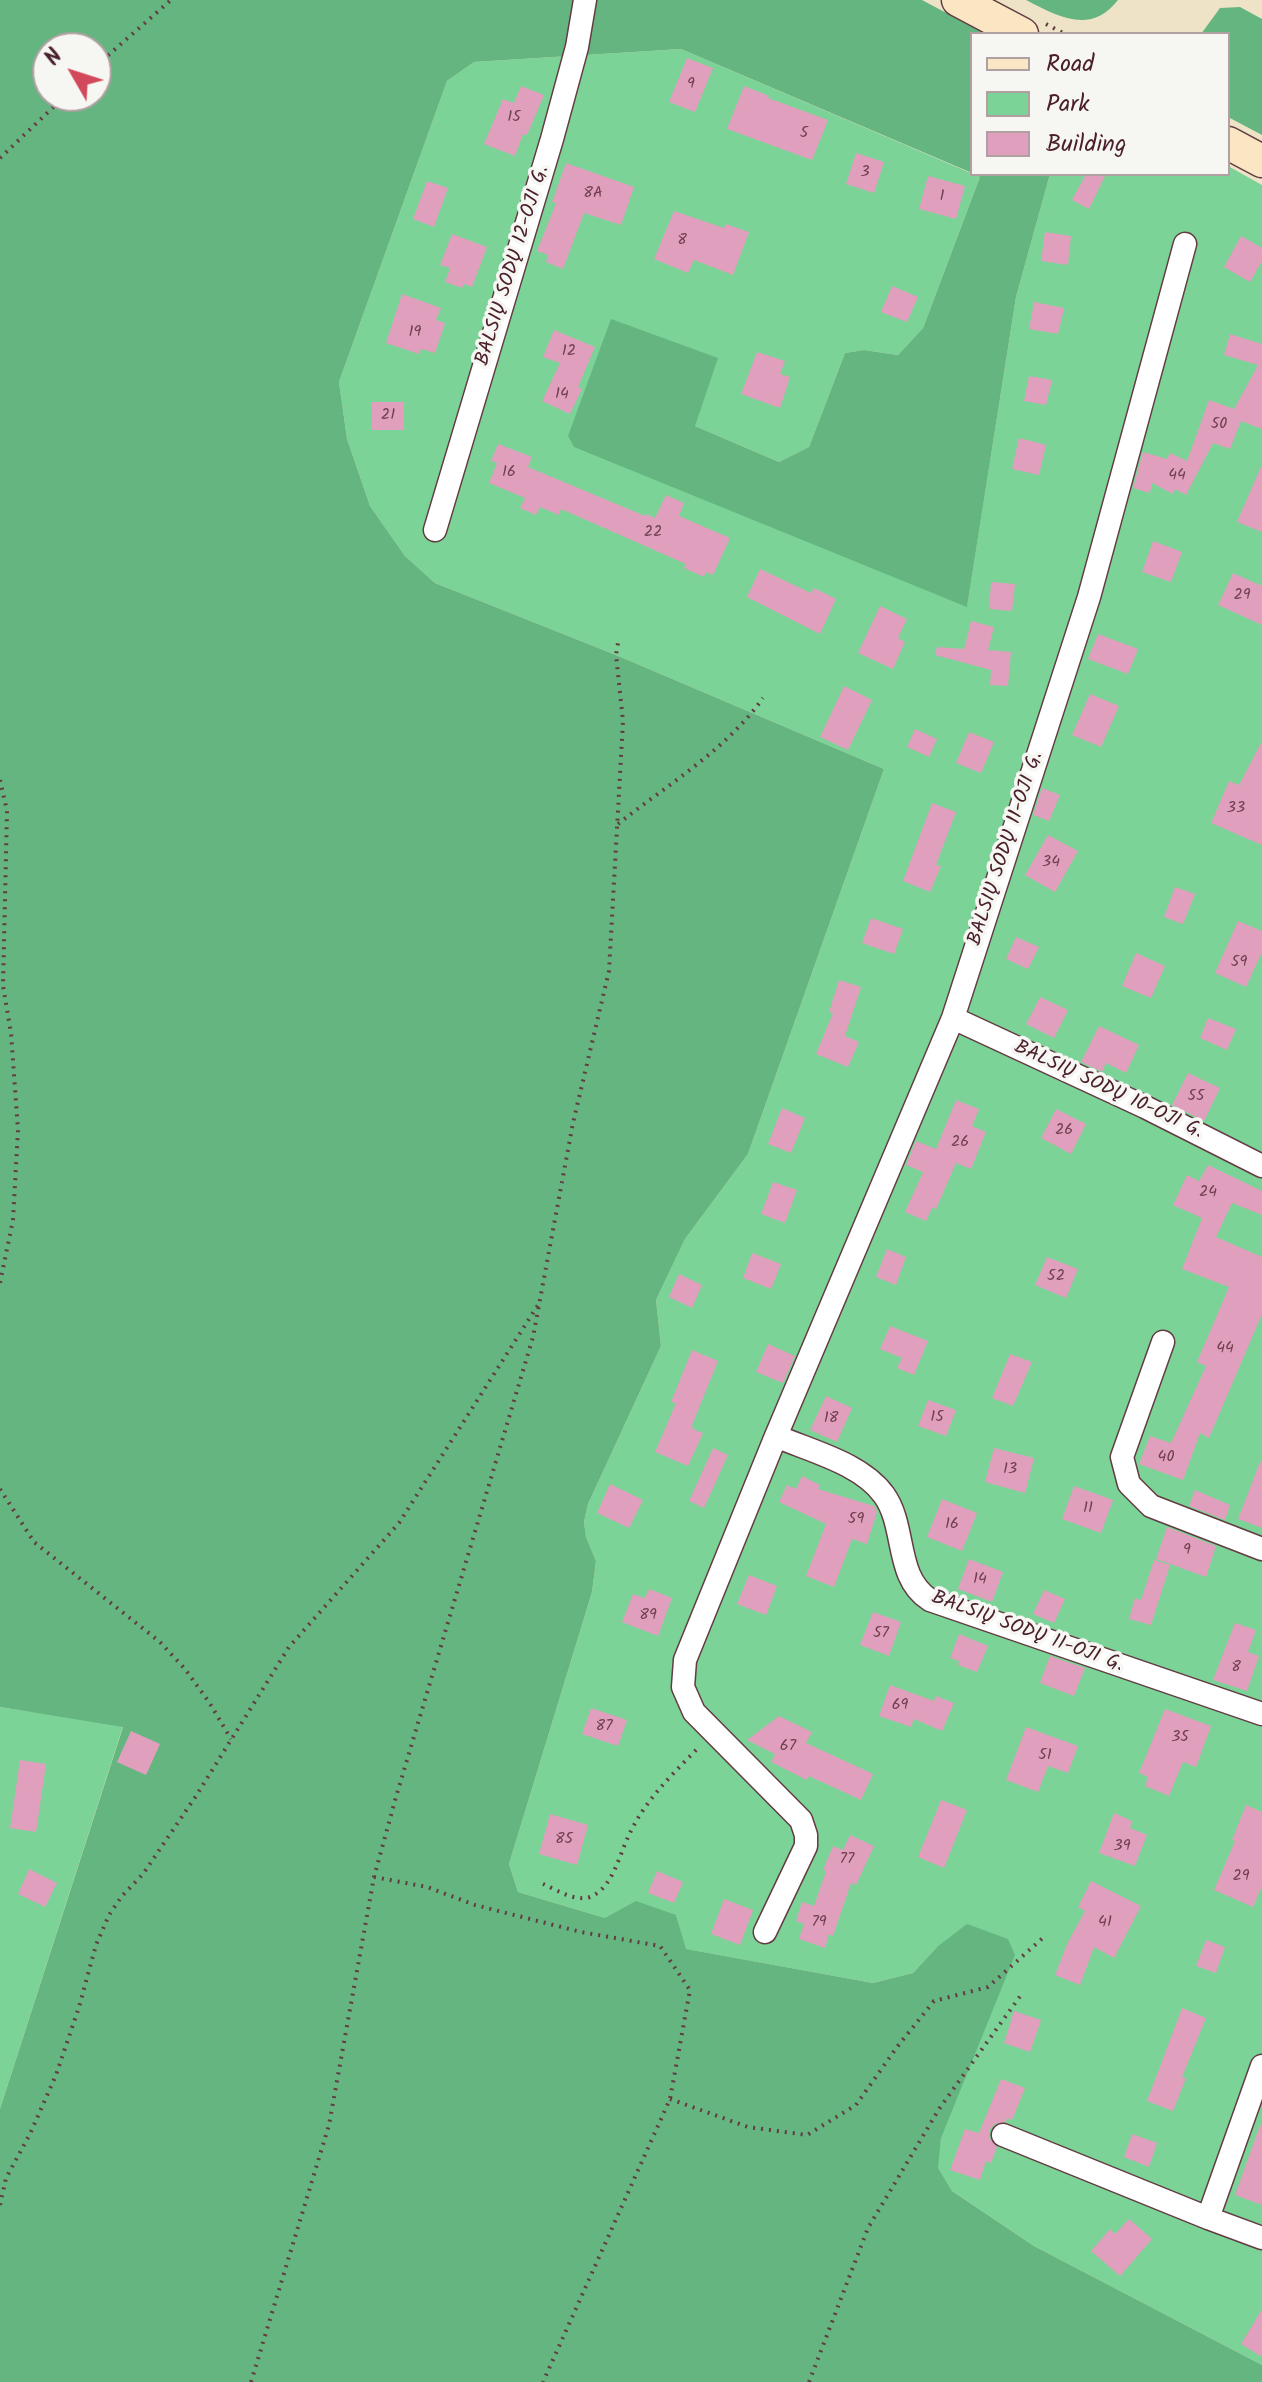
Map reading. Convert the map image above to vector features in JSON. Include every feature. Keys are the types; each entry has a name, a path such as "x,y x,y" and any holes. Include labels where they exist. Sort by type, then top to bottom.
{"main road":[{"path":"958,0 1018,32"},
{"path":"1230,144 1262,161"}],"street":[{"name":"BALSIŲ SODŲ 12-OJI G.","path":"435,530 552,139 577,47 585,0"},
{"name":"BALSIŲ SODŲ 11-OJI G.","path":"765,1932 806,1846 806,1835 801,1820 694,1712 683,1687 685,1660 953,1018 1089,597 1185,244"},
{"name":"BALSIŲ SODŲ 10-OJI G.","path":"953,1018 1145,1107 1262,1166"},
{"path":"1163,1342 1122,1457 1129,1484 1151,1506 1262,1549"},
{"name":"BALSIŲ SODŲ 11-OJI G.","path":"776,1436 846,1466 870,1480 884,1495 893,1512 908,1573 919,1593 930,1600 1262,1714"},
{"path":"1208,2218 1262,2066"},
{"path":"1003,2135 1262,2238"}],"path":[{"path":"112,52 171,0"},
{"path":"0,158 48,112"},
{"path":"251,2382 329,2125 374,1877 529,1352 540,1303 573,1123 609,971 623,721 616,655 618,643"},
{"path":"618,824 702,760 753,712 763,698"},
{"path":"0,780 7,811 3,986 11,1033 18,1130 13,1220 0,1283"},
{"path":"0,2205 6,2178 56,2075 96,1945 109,1915 143,1874 289,1647 399,1523 540,1303"},
{"path":"0,1489 34,1542 160,1642 185,1669 231,1739"},
{"path":"543,1884 579,1899 599,1892 608,1881 642,1811 654,1794 714,1732"},
{"path":"374,1877 427,1887 475,1905 581,1932 660,1946 690,1990 670,2099 543,2382"},
{"path":"670,2099 748,2127 807,2135 856,2105 934,2001 988,1987 1045,1936"},
{"path":"809,2382 868,2228 939,2109 1021,1995"}],"green space":[{"path":"0,0 922,0 982,32 970,32 970,172 681,49 474,62 447,81 339,382 347,439 370,506 405,556 435,583 616,655 884,769 748,1154 685,1239 656,1300 661,1346 588,1504 584,1522 586,1537 596,1561 592,1592 509,1864 518,1892 605,1918 636,1901 676,1915 686,1949 873,1983 913,1973 937,1947 967,1924 1008,1939 1015,1955 941,2138 938,2168 952,2191 1034,2246 1262,2365 1262,2382 0,2382 0,2109 123,1727 0,1707"},
{"path":"1026,0 1118,0 1097,17 1074,20"},
{"path":"1240,7 1262,19 1262,135 1230,118 1230,32 1202,32 1220,8"},
{"path":"681,49 970,173 970,176 980,177 923,328 898,355 864,350 845,353 809,447 779,462 695,426 568,436 967,606 1016,297 1049,176 1230,176 1230,167 1262,185 1262,2365 1034,2246 952,2191 937,2167 941,2138 937,1947 913,1973 873,1983 685,1949 676,1915 605,1918 518,1892 509,1864 592,1592 596,1561 586,1537 584,1522 588,1504 661,1346 656,1300 685,1239 748,1154 884,769 616,655 435,583 405,556 370,506 347,439 339,382 447,81 474,62"},
{"path":"978,176 1049,176 1016,297 967,607 574,447 568,436 611,319 718,358 695,426 779,462 809,447 845,353 864,350 898,355 923,328 980,177"},
{"path":"0,1707 123,1726 0,2109"}],"building":[{"path":"687,58 713,68 695,112 669,102"},
{"path":"521,86 544,95 515,156 484,144 503,99 514,103"},
{"path":"744,86 828,120 812,160 727,129"},
{"path":"856,153 884,162 874,193 846,184"},
{"path":"566,163 634,187 621,225 584,213 563,269 546,262 548,255 537,251 556,203 552,202"},
{"path":"928,176 965,186 956,219 919,209"},
{"path":"1085,176 1105,176 1089,209 1072,200"},
{"path":"427,181 448,188 434,227 413,219"},
{"path":"674,211 724,228 726,224 749,232 733,275 694,260 688,273 654,259"},
{"path":"1045,232 1071,236 1068,265 1041,261"},
{"path":"452,234 487,247 472,287 464,284 462,288 445,282 450,268 440,265"},
{"path":"1241,236 1262,248 1262,261 1250,282 1224,267"},
{"path":"892,286 918,297 907,322 881,312"},
{"path":"402,294 441,308 436,320 445,323 435,353 421,349 419,354 386,343"},
{"path":"1034,302 1064,308 1058,334 1029,329"},
{"path":"554,330 595,347 578,387 582,389 570,414 542,401 560,363 543,357"},
{"path":"1230,334 1262,344 1262,429 1241,421 1230,449 1213,443 1186,495 1175,489 1173,494 1152,483 1150,493 1133,488 1143,452 1167,459 1170,453 1187,461 1209,400 1234,409 1258,365 1224,355"},
{"path":"757,352 785,361 780,374 790,377 780,408 741,394"},
{"path":"1029,376 1052,380 1046,405 1024,401"},
{"path":"372,402 404,402 404,430 372,430"},
{"path":"1019,438 1046,445 1039,475 1012,469"},
{"path":"498,444 532,457 528,467 645,516 655,518 666,495 684,503 679,516 730,538 713,575 706,572 704,577 684,568 686,564 561,509 559,515 540,507 536,515 520,508 525,498 489,483 497,463 491,461"},
{"path":"1262,464 1262,532 1237,522"},
{"path":"1153,541 1182,552 1171,582 1142,572"},
{"path":"760,569 811,593 814,588 836,599 820,634 747,597"},
{"path":"1233,573 1262,586 1262,625 1218,605"},
{"path":"991,582 1015,584 1012,611 989,609"},
{"path":"880,606 907,619 898,638 905,642 893,669 858,653"},
{"path":"971,621 994,627 988,650 1011,652 1008,686 990,685 991,670 935,655 937,647 964,649"},
{"path":"1098,634 1138,649 1128,674 1088,659"},
{"path":"844,686 872,700 848,750 820,737"},
{"path":"1090,694 1119,706 1101,747 1072,735"},
{"path":"915,729 937,739 929,757 907,747"},
{"path":"969,732 994,742 981,773 956,763"},
{"path":"1262,741 1262,845 1211,823 1229,781 1239,785"},
{"path":"1042,788 1060,795 1049,821 1033,815"},
{"path":"932,803 956,812 936,865 941,866 930,892 903,881"},
{"path":"1048,835 1078,851 1055,892 1025,875"},
{"path":"1175,887 1195,894 1183,924 1164,917"},
{"path":"871,918 903,929 894,954 862,943"},
{"path":"1238,921 1262,931 1262,952 1246,987 1215,973"},
{"path":"1016,937 1039,947 1028,969 1006,959"},
{"path":"1136,953 1165,966 1151,998 1122,986"},
{"path":"839,980 861,987 845,1036 859,1042 848,1067 816,1054 833,1013 829,1012"},
{"path":"1040,997 1068,1010 1054,1038 1026,1024"},
{"path":"1208,1018 1236,1029 1227,1050 1200,1038"},
{"path":"1099,1026 1139,1045 1126,1073 1106,1063 1102,1072 1081,1062"},
{"path":"1188,1073 1220,1088 1204,1121 1172,1105"},
{"path":"956,1100 979,1109 972,1126 986,1132 971,1169 956,1163 936,1209 932,1208 926,1221 905,1212 923,1172 906,1165 916,1141 936,1149"},
{"path":"782,1108 805,1118 791,1153 768,1144"},
{"path":"1056,1109 1086,1124 1071,1154 1041,1138"},
{"path":"1208,1165 1262,1191 1262,1215 1232,1203 1216,1237 1262,1257 1262,1314 1209,1438 1200,1433 1183,1480 1139,1464 1150,1436 1171,1443 1206,1366 1197,1362 1229,1287 1182,1269 1202,1218 1173,1205 1187,1175 1199,1181"},
{"path":"773,1182 797,1190 785,1223 761,1214"},
{"path":"887,1249 906,1257 896,1285 876,1277"},
{"path":"752,1253 781,1264 771,1289 743,1278"},
{"path":"1047,1257 1078,1269 1066,1298 1035,1285"},
{"path":"679,1274 702,1285 692,1308 669,1297"},
{"path":"890,1326 928,1341 914,1375 897,1368 902,1358 880,1349"},
{"path":"768,1344 795,1356 783,1383 756,1372"},
{"path":"692,1350 718,1361 692,1425 693,1429 703,1433 688,1466 655,1452 676,1403 671,1402"},
{"path":"1010,1354 1032,1362 1013,1406 992,1398"},
{"path":"826,1396 852,1408 837,1442 810,1430"},
{"path":"928,1400 956,1410 946,1436 918,1426"},
{"path":"713,1448 728,1455 704,1508 689,1501"},
{"path":"994,1448 1034,1458 1025,1493 985,1482"},
{"path":"1262,1462 1262,1528 1238,1519"},
{"path":"802,1476 820,1485 818,1489 874,1506 877,1512 867,1544 852,1539 834,1587 806,1576 826,1524 779,1502 787,1485 796,1489"},
{"path":"610,1484 643,1500 629,1528 597,1513"},
{"path":"1074,1486 1113,1500 1101,1533 1062,1519"},
{"path":"1195,1490 1230,1505 1225,1520 1189,1506"},
{"path":"942,1499 977,1513 962,1551 927,1537"},
{"path":"1167,1527 1216,1546 1206,1577 1156,1559"},
{"path":"969,1559 1003,1572 992,1602 958,1589"},
{"path":"1154,1560 1170,1565 1151,1625 1129,1619 1135,1598 1141,1600"},
{"path":"749,1575 777,1586 766,1615 737,1604"},
{"path":"649,1589 672,1598 658,1636 622,1622 633,1594 645,1598"},
{"path":"1044,1590 1065,1599 1054,1623 1033,1614"},
{"path":"873,1612 901,1622 889,1656 860,1645"},
{"path":"1235,1623 1256,1630 1248,1652 1259,1656 1247,1691 1213,1680"},
{"path":"959,1634 988,1646 977,1672 958,1665 959,1661 950,1658"},
{"path":"1050,1656 1085,1668 1074,1696 1040,1683"},
{"path":"890,1685 934,1701 936,1696 954,1703 942,1731 914,1719 911,1727 879,1716"},
{"path":"591,1708 627,1720 618,1746 582,1734"},
{"path":"1165,1709 1211,1726 1196,1767 1183,1762 1169,1796 1145,1786 1148,1777 1139,1773"},
{"path":"779,1716 812,1732 806,1743 873,1774 861,1800 809,1776 807,1780 771,1762 775,1754 747,1740"},
{"path":"1026,1727 1078,1746 1068,1773 1048,1766 1038,1792 1006,1780"},
{"path":"131,1731 160,1744 146,1775 117,1762"},
{"path":"20,1760 46,1764 36,1832 10,1828"},
{"path":"941,1800 967,1810 944,1868 918,1857"},
{"path":"1246,1805 1262,1812 1262,1886 1253,1907 1214,1890"},
{"path":"1114,1813 1132,1821 1130,1828 1147,1835 1135,1866 1099,1853"},
{"path":"550,1814 588,1825 577,1865 539,1854"},
{"path":"850,1835 874,1846 856,1885 851,1883 833,1936 829,1934 825,1948 799,1939 804,1924 796,1921 802,1902 814,1906 833,1846 843,1850"},
{"path":"29,1869 57,1883 45,1907 18,1894"},
{"path":"657,1871 683,1882 674,1903 648,1893"},
{"path":"1091,1881 1141,1906 1114,1958 1094,1947 1080,1985 1055,1975 1085,1911 1078,1907"},
{"path":"724,1899 753,1910 740,1945 711,1934"},
{"path":"1206,1940 1225,1947 1216,1973 1196,1966"},
{"path":"1182,2008 1206,2018 1182,2077 1186,2078 1173,2111 1147,2101"},
{"path":"1014,2011 1041,2020 1030,2052 1004,2043"},
{"path":"1001,2079 1025,2088 1012,2120 1007,2118 1006,2122 995,2124 990,2129 989,2138 997,2147 991,2163 986,2161 980,2180 950,2170 965,2129 979,2133"},
{"path":"1262,2126 1262,2205 1235,2195"},
{"path":"1132,2134 1157,2143 1149,2167 1124,2157"},
{"path":"1129,2219 1152,2239 1120,2276 1091,2251 1110,2229 1115,2234"},
{"path":"1262,2309 1262,2357 1241,2344"}]}
